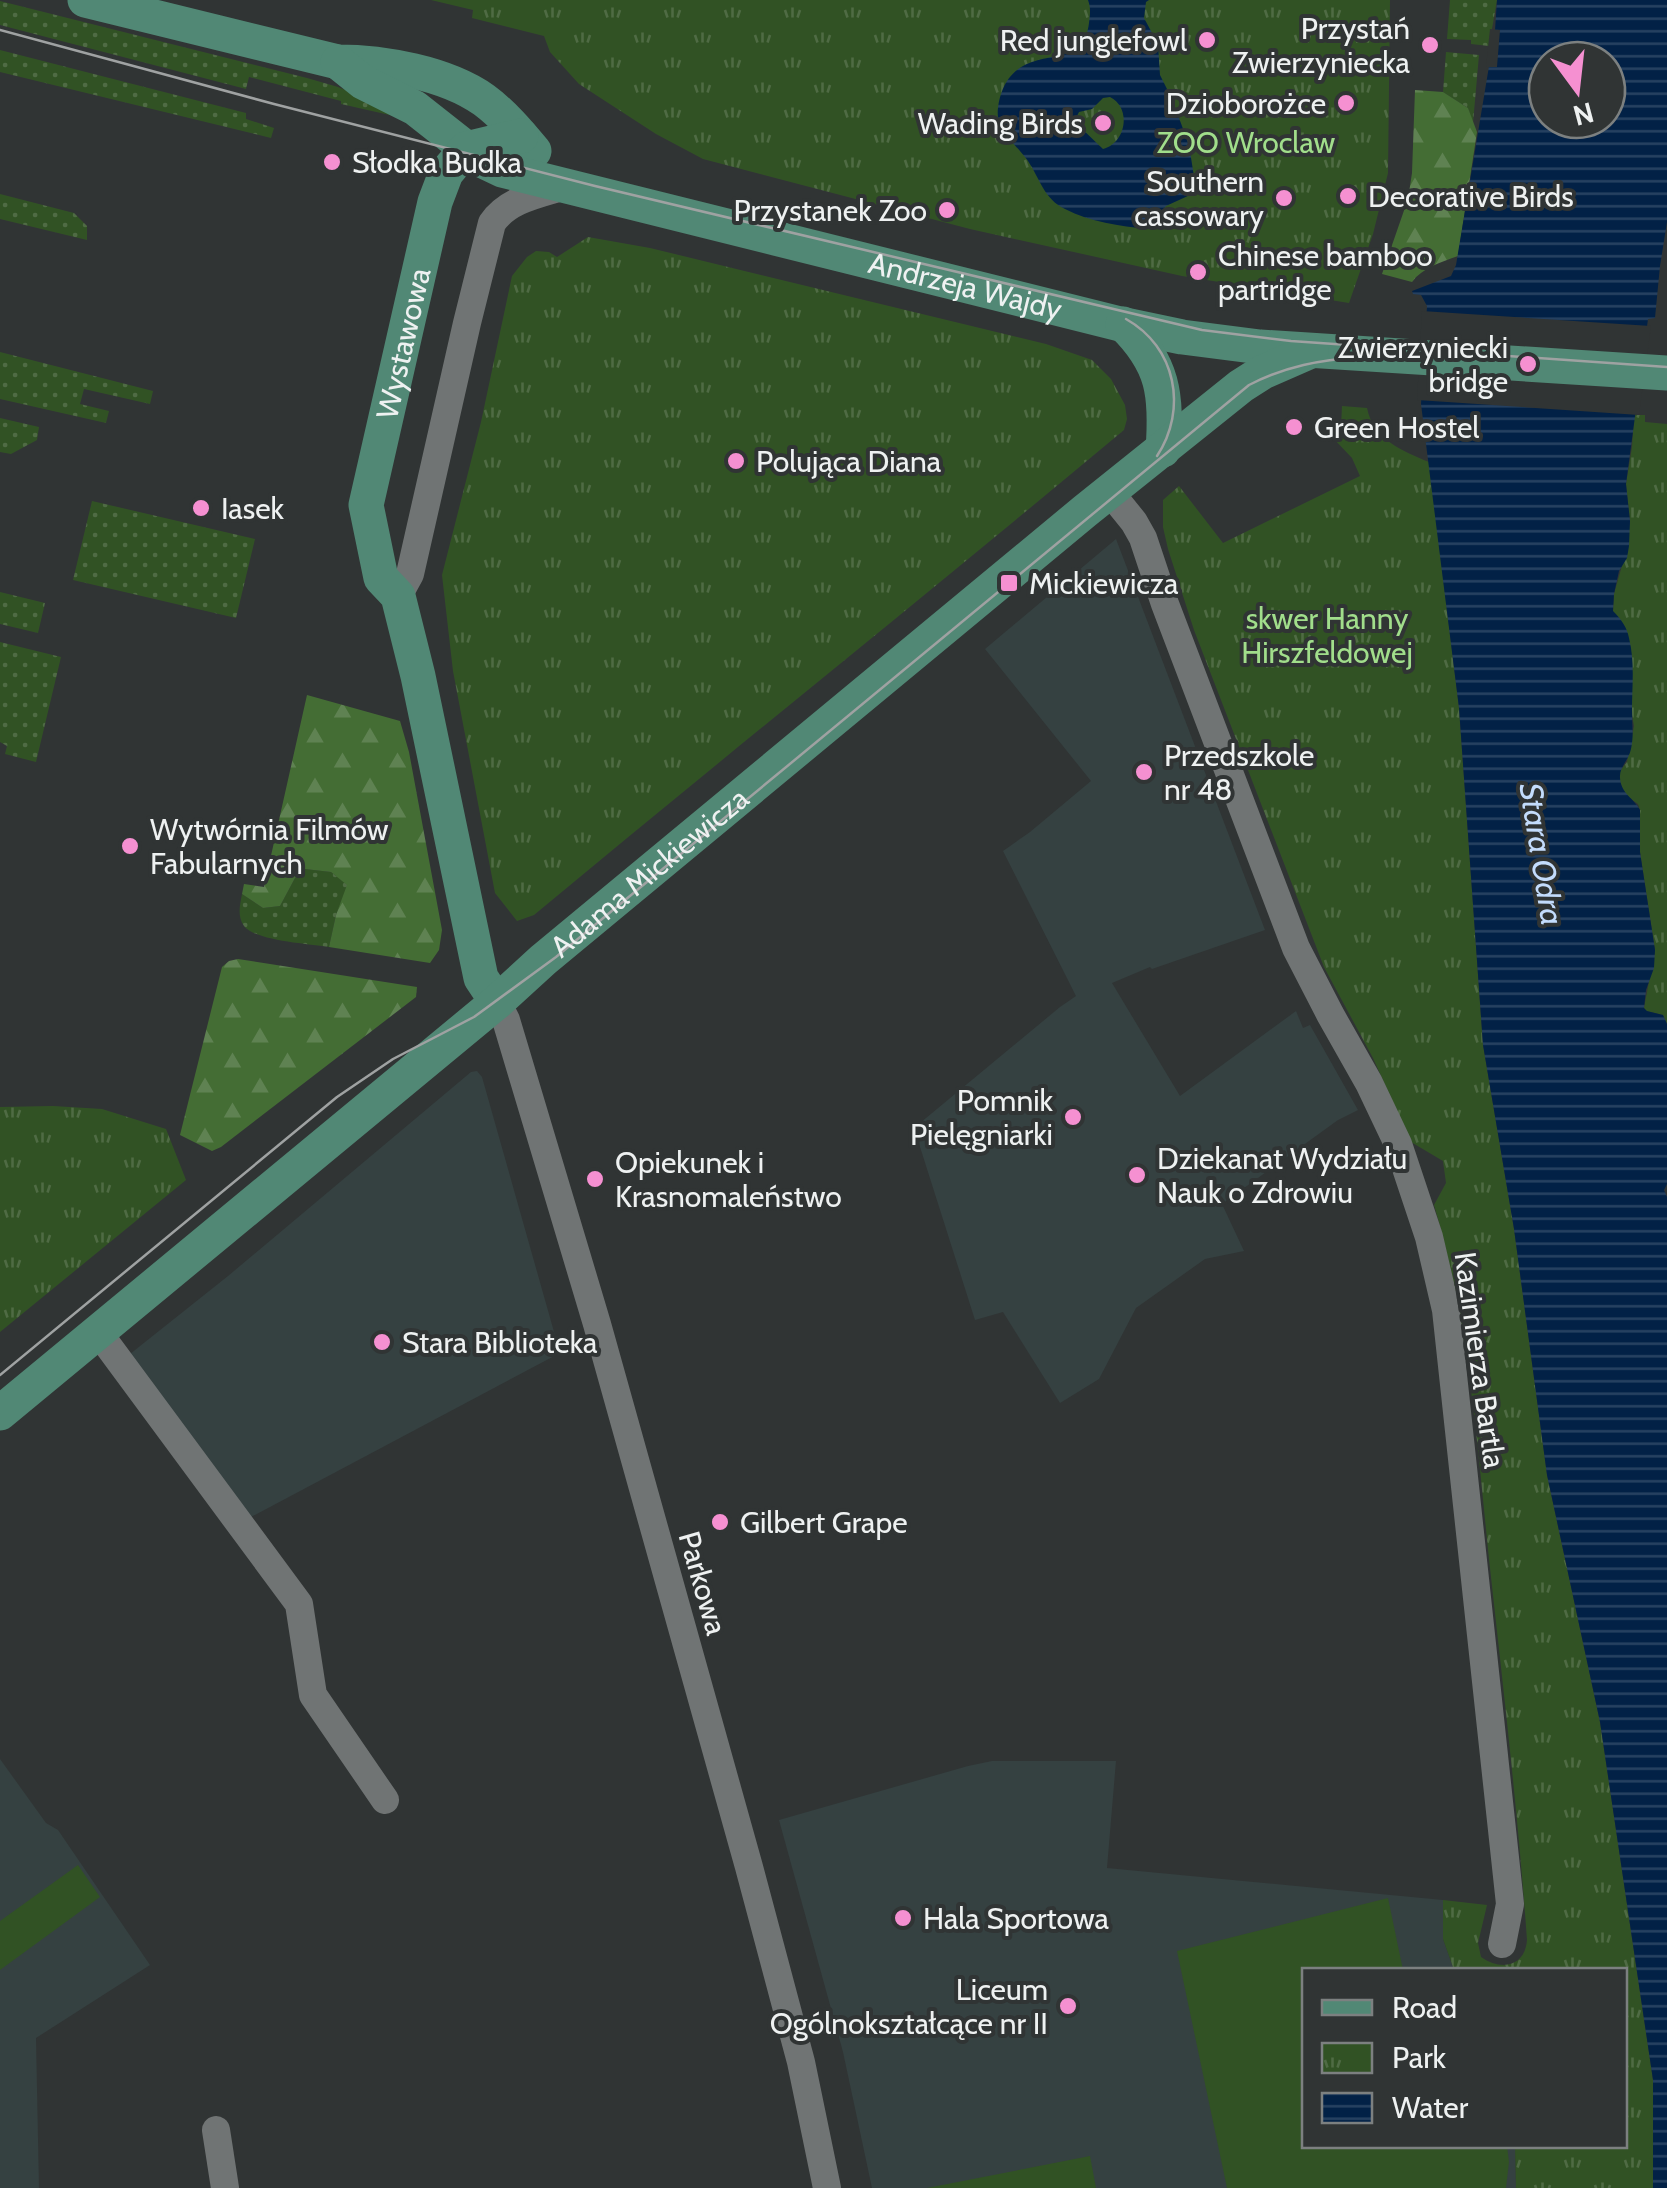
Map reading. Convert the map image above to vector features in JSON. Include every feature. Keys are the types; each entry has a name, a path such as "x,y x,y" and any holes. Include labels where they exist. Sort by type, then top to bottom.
{"main road":[{"path":"85,0 338,62 369,62 441,79 482,98 565,186"},
{"name":"Andrzeja Wajdy","path":"338,62 362,82 415,108 466,150 502,170 1123,324 1182,337 1311,351 1658,372"},
{"path":"466,150 521,136"},
{"name":"Wystawowa","path":"466,150 443,179 435,202 367,497 367,512 380,578 398,596 418,676 481,978 498,1002"},
{"path":"1123,324 1156,366 1164,396 1163,450"},
{"name":"Adama Mickiewicza","path":"0,1413 1109,492 1241,386 1311,351"}],"street":[{"name":"Wystawowa","path":"398,596 410,574 492,222 522,200 565,186"},
{"name":"Kazimierza Bartla","path":"1109,492 1143,538 1296,948 1398,1144 1429,1237 1446,1310 1510,1904 1502,1944"},
{"name":"Parkowa","path":"498,1002 597,1324 749,1867 801,2062 827,2188"},
{"path":"98,1332 299,1604 313,1695 385,1800"},
{"path":"216,2130 225,2188"}],"shaded area":[{"path":"1116,539 1265,930 1112,983 1180,1096 1296,1011 1303,1028 1310,1025 1358,1110 1338,1120 1222,1204 1244,1251 1205,1259 1136,1308 1099,1379 1060,1403 1003,1312 975,1320 914,1128 1076,996 1003,851 1091,781 985,649"},
{"path":"477,1071 482,1077 560,1353 251,1517 130,1354 471,1072"},
{"path":"0,1759 46,1823 58,1830 150,1965 36,2038 39,2188 0,2188"},
{"name":"Liceum Ogólnokształcące nr II","path":"992,1761 1116,1761 1107,1868 1443,1900 1443,1939 1453,1968 1302,1968 1302,2148 1515,2148 1516,2188 872,2188 843,2052 779,1820"}],"green space":[{"name":"ZOO Wroclaw","path":"431,0 1390,0 1388,173 1373,234 1349,303 1182,276 970,229 703,159 579,84 550,52 544,36 472,18 473,10"},
{"path":"1450,0 1497,0 1489,46 1447,39"},
{"path":"0,1 338,87 393,109 394,116 249,77 246,89 0,25"},
{"path":"0,50 246,113 246,119 274,128 271,138 0,72"},
{"path":"1446,52 1479,55 1473,123 1468,108 1443,92"},
{"path":"1415,90 1443,92 1468,108 1477,132 1458,256 1426,269 1412,282 1382,274 1408,199"},
{"path":"0,194 74,213 87,226 87,240 0,219"},
{"path":"588,237 650,248 1046,344 1092,360 1111,379 1125,405 1127,419 1124,430 977,552 534,915 517,921 495,893 453,671 442,575 481,422 512,276 536,251 557,257"},
{"path":"0,352 153,391 150,404 84,389 80,404 109,411 106,423 0,399"},
{"name":"skwer Hanny Hirszfeldowej","path":"1342,406 1367,408 1382,436 1429,462 1459,708 1483,1045 1514,1229 1547,1475 1600,1722 1653,2080 1653,2188 1516,2188 1515,2148 1627,2148 1627,1968 1453,1968 1443,1939 1443,1900 1487,1905 1478,1943 1481,1957 1489,1961 1504,1965 1517,1961 1527,1940 1470,1380 1446,1248 1434,1205 1446,1183 1443,1161 1411,1142 1373,1058 1324,967 1194,630 1163,527 1163,500 1179,486 1223,543 1360,476 1352,458 1333,438 1341,427"},
{"path":"1634,415 1645,415 1645,422 1667,424 1667,1024 1663,1015 1644,1008 1655,950 1640,852 1640,810 1624,794 1620,781 1634,726 1613,611 1630,521 1626,484"},
{"path":"0,418 39,427 37,440 11,454 0,452"},
{"path":"92,501 255,539 236,618 73,580"},
{"path":"0,592 45,603 38,633 0,624"},
{"path":"0,642 61,657 36,762 5,754 7,746 0,742"},
{"path":"307,695 400,721 442,930 439,950 430,963 329,947 347,885 331,872 305,869 295,878 280,906 263,908 242,894 244,884 264,887"},
{"path":"305,869 331,872 348,885 329,947 271,938 244,926 240,914 242,894 263,908 280,906 295,878"},
{"path":"238,959 417,987 416,997 212,1151 180,1135 222,967"},
{"path":"0,1107 102,1109 166,1129 186,1180 0,1332"},
{"path":"78,1865 100,1897 0,1970 0,1921"},
{"path":"1388,1898 1403,1968 1302,1968 1302,2148 1507,2148 1506,2188 1227,2188 1177,1951"},
{"path":"1090,2156 1096,2188 927,2188"}],"water":[{"path":"1088,0 1149,0 1144,18 1158,44 1160,75 1189,145 1195,183 1190,195 1166,206 1147,229 1095,220 1058,205 998,117 1000,96 1010,77 1022,67 1075,49 1084,39 1089,23","holes":["1103,98 1117,102 1124,117 1121,133 1103,149 1079,126 1077,116"]},
{"name":"Stara Odra","path":"1497,0 1667,0 1667,222 1655,318 1648,319 1626,484 1629,546 1619,571 1613,611 1627,630 1633,665 1632,744 1620,778 1640,810 1640,852 1655,950 1644,1008 1663,1015 1667,1024 1667,2188 1653,2188 1653,2080 1600,1722 1547,1475 1514,1229 1483,1045 1459,708 1421,404 1427,306 1421,295 1412,291 1451,276 1456,265"}],"pier":[{"path":"1490,29 1500,30 1497,67 1486,67"},
{"name":"Zwierzyniecki bridge","path":"1422,311 1651,326 1639,415 1417,400"}],"tram line":[{"path":"0,30 595,186 1202,330 1291,341 1667,367"},
{"path":"1126,319 1156,346 1172,380 1172,419 1157,456"},
{"path":"0,1375 337,1097 393,1059 474,1017 556,957 1249,385 1304,365 1361,357"}],"place":[{"name":"Red junglefowl","path":"1207,40"},
{"name":"Przystań Zwierzyniecka","path":"1430,45"},
{"name":"Dzioborożce","path":"1346,103"},
{"name":"Wading Birds","path":"1103,123"},
{"name":"Słodka Budka","path":"332,162"},
{"name":"Decorative Birds","path":"1348,196"},
{"name":"Southern cassowary","path":"1284,198"},
{"name":"Przystanek Zoo","path":"947,210"},
{"name":"Chinese bamboo partridge","path":"1198,272"},
{"name":"Zwierzyniecki bridge","path":"1528,364"},
{"name":"Green Hostel","path":"1294,427"},
{"name":"Polująca Diana","path":"736,461"},
{"name":"Iasek","path":"201,508"},
{"name":"Mickiewicza","path":"1009,583"},
{"name":"Przedszkole nr 48","path":"1144,772"},
{"name":"Wytwórnia Filmów Fabularnych","path":"130,846"},
{"name":"Pomnik Pielęgniarki","path":"1073,1117"},
{"name":"Dziekanat Wydziału Nauk o Zdrowiu","path":"1137,1175"},
{"name":"Opiekunek i Krasnomaleństwo","path":"595,1179"},
{"name":"Stara Biblioteka","path":"382,1342"},
{"name":"Gilbert Grape","path":"720,1522"},
{"name":"Hala Sportowa","path":"903,1918"},
{"name":"Liceum Ogólnokształcące nr II","path":"1068,2006"}]}
